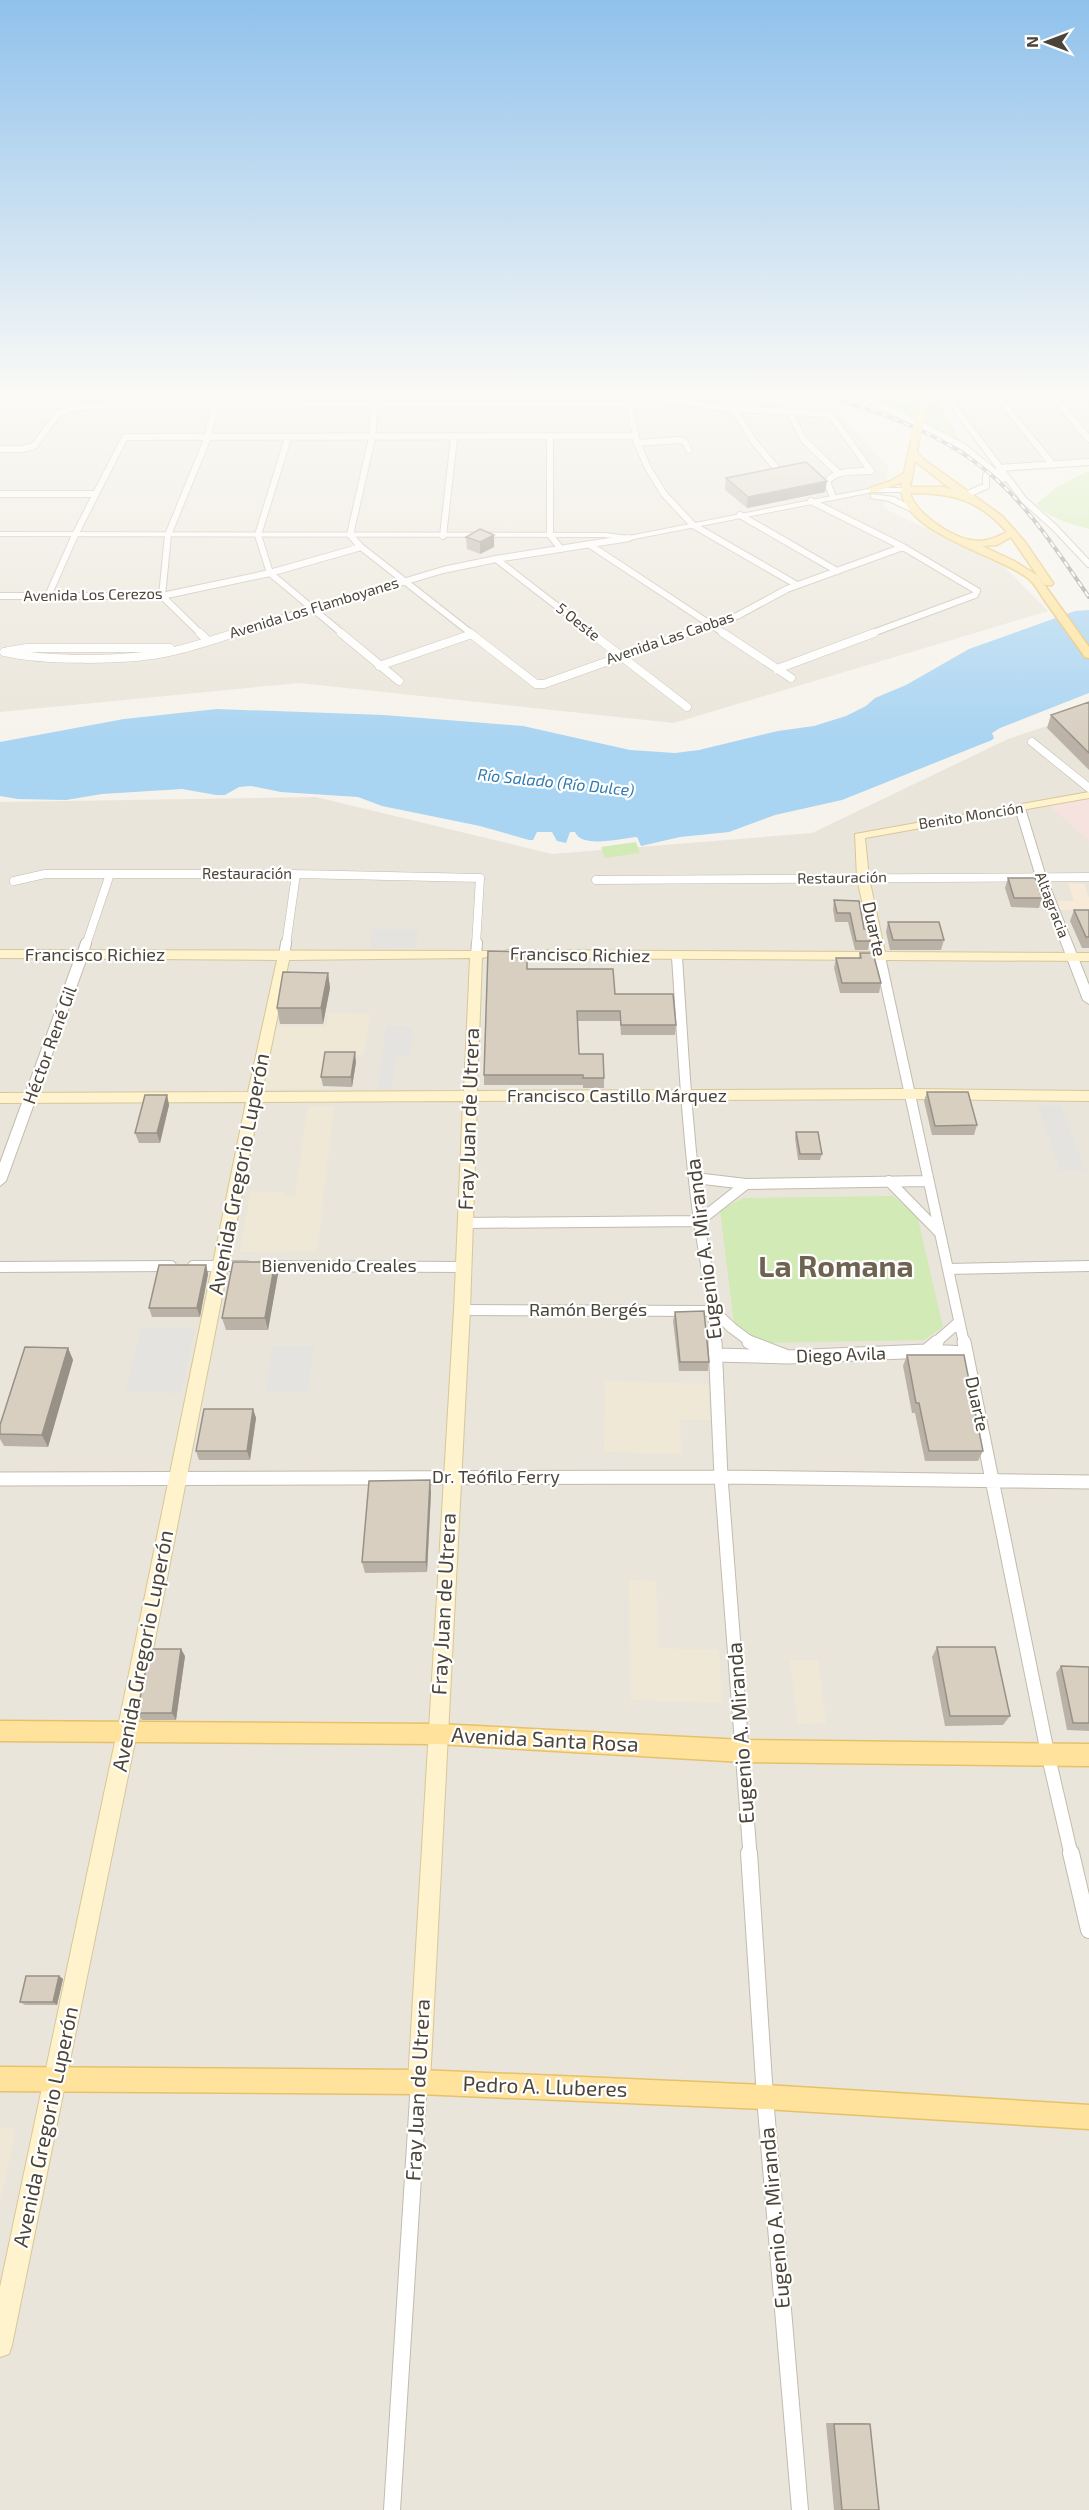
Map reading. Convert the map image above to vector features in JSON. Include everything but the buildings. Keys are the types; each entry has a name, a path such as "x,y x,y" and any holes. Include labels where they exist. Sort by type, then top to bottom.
{"main road":[{"path":"913,509 934,527 1011,563 1034,578 1089,643"},
{"path":"988,509 1012,533 1089,656"},
{"path":"966,542 994,543 1012,533"},
{"name":"Benito Monción","path":"859,842 859,836 865,833 1089,795"},
{"name":"Duarte","path":"859,842 863,878 879,957"},
{"name":"Francisco Richiez","path":"0,954 1089,957"},
{"name":"Fray Juan de Utrera","path":"419,2082 462,1310 476,954"},
{"name":"Avenida Gregorio Luperón","path":"0,2345 284,956"},
{"name":"Francisco Castillo Márquez","path":"0,1098 909,1094 1089,1096"},
{"name":"Avenida Santa Rosa","path":"0,1731 438,1734 743,1751 1089,1755"},
{"name":"Pedro A. Lluberes","path":"0,2079 419,2082 765,2097 1089,2117"}],"street":[{"path":"48,596 88,509"},
{"path":"179,509 168,535 162,596 207,640"},
{"path":"266,509 258,535 270,573 399,681"},
{"path":"350,536 356,509"},
{"path":"443,536 446,509"},
{"path":"550,509 550,535 561,549"},
{"path":"678,509 693,525 797,585"},
{"path":"0,534 605,535 629,538 770,509"},
{"path":"777,669 975,595 977,591 903,547 827,509"},
{"path":"1032,509 1054,526 1089,564"},
{"path":"740,515 837,570"},
{"path":"350,536 472,634"},
{"name":"Avenida Los Flamboyanes","path":"2,652 20,656 135,657 167,653 442,570 629,538"},
{"path":"590,545 791,678"},
{"name":"Avenida Los Cerezos","path":"1,598 162,596 270,573 361,547"},
{"name":"Avenida Las Caobas","path":"472,634 536,684 544,684 620,655 737,616 797,585 903,547"},
{"name":"5 Oeste","path":"496,559 687,708"},
{"path":"379,666 472,634"},
{"path":"1032,742 1089,788"},
{"name":"Altagracia","path":"1020,808 1041,877 1089,1000"},
{"name":"Restauración","path":"14,881 45,874 296,874 480,878"},
{"name":"Héctor René Gil","path":"0,1181 110,874"},
{"path":"284,956 296,874"},
{"name":"Restauración","path":"596,880 1089,877"},
{"name":"Fray Juan de Utrera","path":"476,954 480,878"},
{"name":"Eugenio A. Miranda","path":"677,957 686,1096 699,1221 714,1311 721,1477 743,1751 765,2097 800,2510"},
{"name":"Duarte","path":"879,957 993,1480 1048,1755 1089,1930"},
{"path":"695,1178 746,1184 928,1180"},
{"path":"889,1181 939,1232"},
{"path":"464,1223 699,1221 746,1184"},
{"path":"948,1269 1089,1266"},
{"name":"Bienvenido Creales","path":"0,1267 463,1267"},
{"name":"Ramón Bergés","path":"462,1310 714,1311"},
{"path":"714,1311 739,1337 757,1348 788,1357"},
{"path":"926,1351 959,1322"},
{"name":"Diego Avila","path":"716,1355 788,1357 926,1351 966,1353"},
{"name":"Dr. Teófilo Ferry","path":"0,1479 721,1477 1089,1482"},
{"name":"Fray Juan de Utrera","path":"392,2510 419,2082"}],"shaded area":[{"path":"0,509 886,509 1004,566 1048,611 674,723 299,683 0,712"},
{"path":"1089,712 1089,2510 0,2510 0,802 316,797 552,854 812,833 1008,739"},
{"path":"1086,796 1089,799 1089,841 1049,805"},
{"path":"1068,883 1084,884 1089,898 1089,910 1057,910 1054,901 1074,901"},
{"path":"372,929 418,929 416,948 370,948"},
{"path":"329,1013 370,1014 363,1055 325,1053 320,1089 260,1089 274,1026 326,1027"},
{"path":"386,1026 413,1027 410,1056 396,1056 392,1089 378,1089"},
{"path":"1037,1105 1061,1105 1085,1170 1060,1170"},
{"path":"308,1106 334,1106 317,1251 240,1252 250,1192 284,1192 283,1197 295,1196"},
{"path":"142,1327 195,1329 181,1393 125,1392"},
{"path":"272,1346 314,1346 308,1392 266,1393"},
{"path":"605,1381 708,1384 710,1420 680,1420 681,1454 604,1452"},
{"path":"629,1580 656,1581 658,1648 719,1650 722,1703 631,1700"},
{"path":"790,1660 818,1660 826,1723 798,1724"},
{"path":"0,2128 16,2128 0,2203"}],"green space":[{"path":"1042,509 1089,509 1089,529 1068,523"},
{"path":"636,842 640,853 605,858 601,847"},
{"path":"893,1196 917,1215 943,1327 924,1340 756,1343 734,1324 720,1210 744,1198"}],"water":[{"name":"Río Salado (Río Dulce)","path":"1089,610 1089,693 1000,728 992,733 994,738 992,740 842,800 775,815 729,832 680,837 641,846 637,837 593,841 579,837 575,832 570,832 566,843 557,841 552,832 537,832 533,840 529,840 480,826 382,806 358,797 281,792 251,786 239,787 225,795 182,789 102,794 66,800 18,799 0,796 0,742 124,719 217,709 384,715 523,726 630,750 675,753 699,750 778,731 814,726 846,716 866,706 875,698 906,685 969,649 1075,611"}],"railway":[{"path":"1025,509 1089,597"}],"district":[{"name":"La Romana","path":"836,1267"}]}
